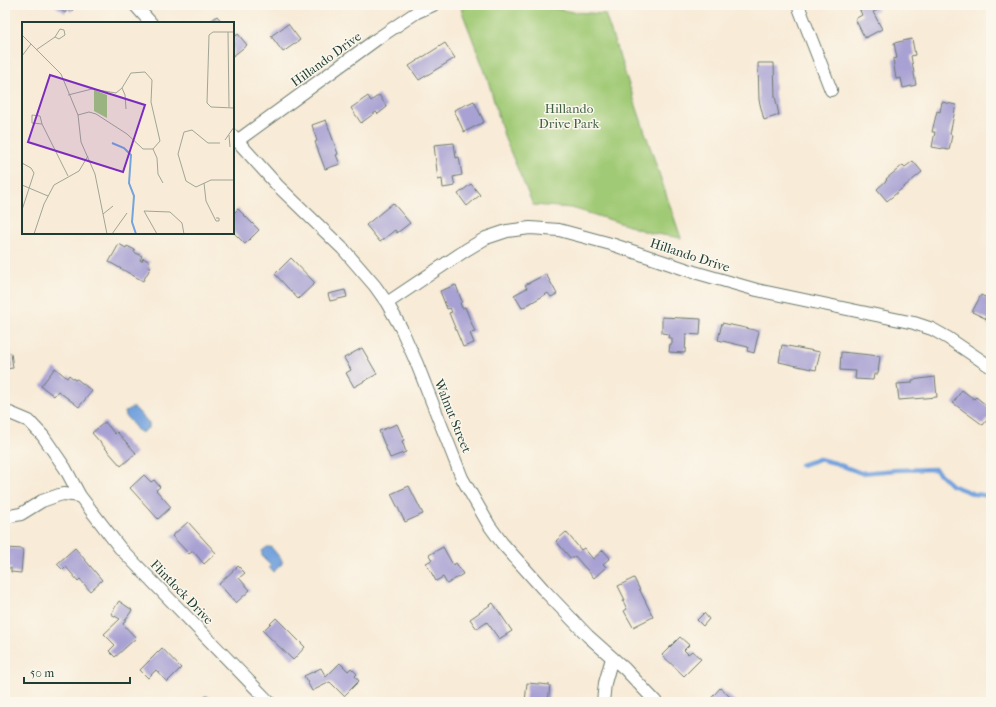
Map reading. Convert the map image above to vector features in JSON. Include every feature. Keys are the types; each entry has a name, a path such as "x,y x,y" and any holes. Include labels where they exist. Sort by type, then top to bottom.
{"street":[{"path":"136,5 150,22"},
{"name":"Hillando Drive","path":"235,138 417,12 434,5"},
{"path":"798,5 831,90"},
{"name":"Walnut Street","path":"235,138 277,185 344,250 375,286 387,303 401,328 417,364 462,478 489,525 502,543 588,636 625,669 656,702"},
{"name":"Hillando Drive","path":"387,303 486,238 507,231 530,228 559,230 611,244 694,272 757,290 914,323 932,329 948,338 991,368"},
{"name":"Flintlock Drive","path":"5,414 10,413 29,422 43,436 65,468 80,496 120,548 269,702"},
{"path":"5,518 21,514 42,501 59,495 64,494 80,496"},
{"path":"603,702 605,683 612,658"}],"green space":[{"name":"Hillando Drive Park","path":"473,5 531,5 574,12 605,14 681,238 650,233 572,208 533,205 505,139 487,77 461,9"}],"water":[{"path":"131,408 135,408 149,423 149,427 143,432 139,432 126,416 125,412"},
{"path":"267,547 271,547 282,560 282,564 273,572 269,567 271,565 262,556 262,551"}],"building":[{"path":"54,5 76,5 71,12 67,9 65,13"},
{"path":"875,5 878,10 873,12 882,29 865,38 855,19 862,15 858,6"},
{"path":"217,16 222,22 209,22"},
{"path":"288,24 300,40 283,52 271,36"},
{"path":"234,33 236,36 238,34 247,45 234,55"},
{"path":"912,39 915,55 911,56 916,85 903,88 901,78 896,79 893,59 897,58 894,43"},
{"path":"445,43 455,58 419,80 409,66"},
{"path":"758,63 774,63 775,96 779,115 764,120 759,100"},
{"path":"379,95 387,107 378,114 376,112 361,123 351,108 368,96 371,101"},
{"path":"474,101 484,122 464,132 454,110"},
{"path":"942,102 956,105 950,134 952,135 949,150 932,147 935,132 932,132 937,111 940,112"},
{"path":"326,120 340,164 325,169 315,142 317,141 312,125"},
{"path":"454,143 456,158 459,157 462,175 453,177 455,186 443,188 442,179 438,180 434,145"},
{"path":"913,161 922,172 887,201 877,189 887,180 886,179 903,165 905,167"},
{"path":"471,184 480,195 467,206 458,194"},
{"path":"393,203 410,223 397,233 395,230 380,242 366,225"},
{"path":"238,209 259,230 245,244 234,233 234,213"},
{"path":"119,244 126,248 127,246 135,250 134,252 142,256 140,260 142,261 143,258 150,262 148,266 151,267 143,281 109,262"},
{"path":"291,258 315,283 298,299 275,274"},
{"path":"546,274 557,294 551,297 548,293 522,308 514,295 527,288 525,285"},
{"path":"456,285 462,302 460,303 462,308 465,307 475,332 470,333 474,343 463,347 449,313 452,312 450,308 447,309 440,291"},
{"path":"345,290 347,297 330,301 328,294"},
{"path":"981,295 991,300 991,326 987,324 989,320 972,312"},
{"path":"662,317 701,319 700,335 686,334 685,353 669,352 670,344 672,344 672,338 668,338 669,334 662,333"},
{"path":"722,323 759,331 754,353 747,351 748,347 718,340"},
{"path":"782,345 820,352 816,370 779,362"},
{"path":"362,348 377,374 354,387 346,373 351,370 344,358"},
{"path":"841,352 880,356 878,374 874,374 873,380 855,379 856,371 840,370"},
{"path":"11,353 13,368 5,369 5,354"},
{"path":"55,368 67,378 69,375 75,380 77,379 92,391 79,407 58,391 54,396 41,386"},
{"path":"935,377 937,397 899,400 897,384 912,383 912,380"},
{"path":"962,390 974,399 976,397 991,409 991,415 983,425 953,403"},
{"path":"105,422 115,434 117,432 136,453 121,466 92,433"},
{"path":"397,424 404,440 402,441 406,452 390,458 379,431"},
{"path":"144,475 151,482 154,480 160,487 156,490 171,507 158,519 130,488"},
{"path":"409,486 423,514 405,522 391,494"},
{"path":"188,522 216,553 204,564 193,551 189,554 172,536"},
{"path":"566,532 581,550 584,548 593,559 603,550 610,558 603,564 606,567 594,578 575,556 571,559 556,541"},
{"path":"443,547 453,565 456,563 463,574 447,584 443,577 436,581 426,563 432,560 429,555"},
{"path":"5,548 23,549 21,573 11,572 11,568 5,568"},
{"path":"75,548 102,580 90,591 80,579 78,581 66,567 63,570 57,564"},
{"path":"238,566 245,573 239,578 250,590 236,603 219,584"},
{"path":"634,578 653,617 633,627 624,611 627,609 623,601 625,600 618,586"},
{"path":"119,601 132,610 123,624 136,638 115,657 109,651 115,645 104,634 120,619 111,614"},
{"path":"493,603 512,631 499,639 487,622 477,629 470,619"},
{"path":"704,613 709,619 703,626 697,620"},
{"path":"276,618 305,647 293,660 263,631"},
{"path":"680,637 689,645 684,650 688,654 692,651 701,659 684,676 662,655"},
{"path":"162,648 181,668 167,682 156,670 148,678 140,670"},
{"path":"340,663 348,671 351,668 357,674 355,676 359,681 344,696 330,682 312,691 304,676 321,668 326,677"},
{"path":"527,683 550,685 548,702 525,702"},
{"path":"720,688 736,702 708,702"},
{"path":"207,695 214,702 199,702"}],"waterway":[{"path":"801,465 819,459 835,463 861,473 935,469 951,485 974,494 991,496"}]}
